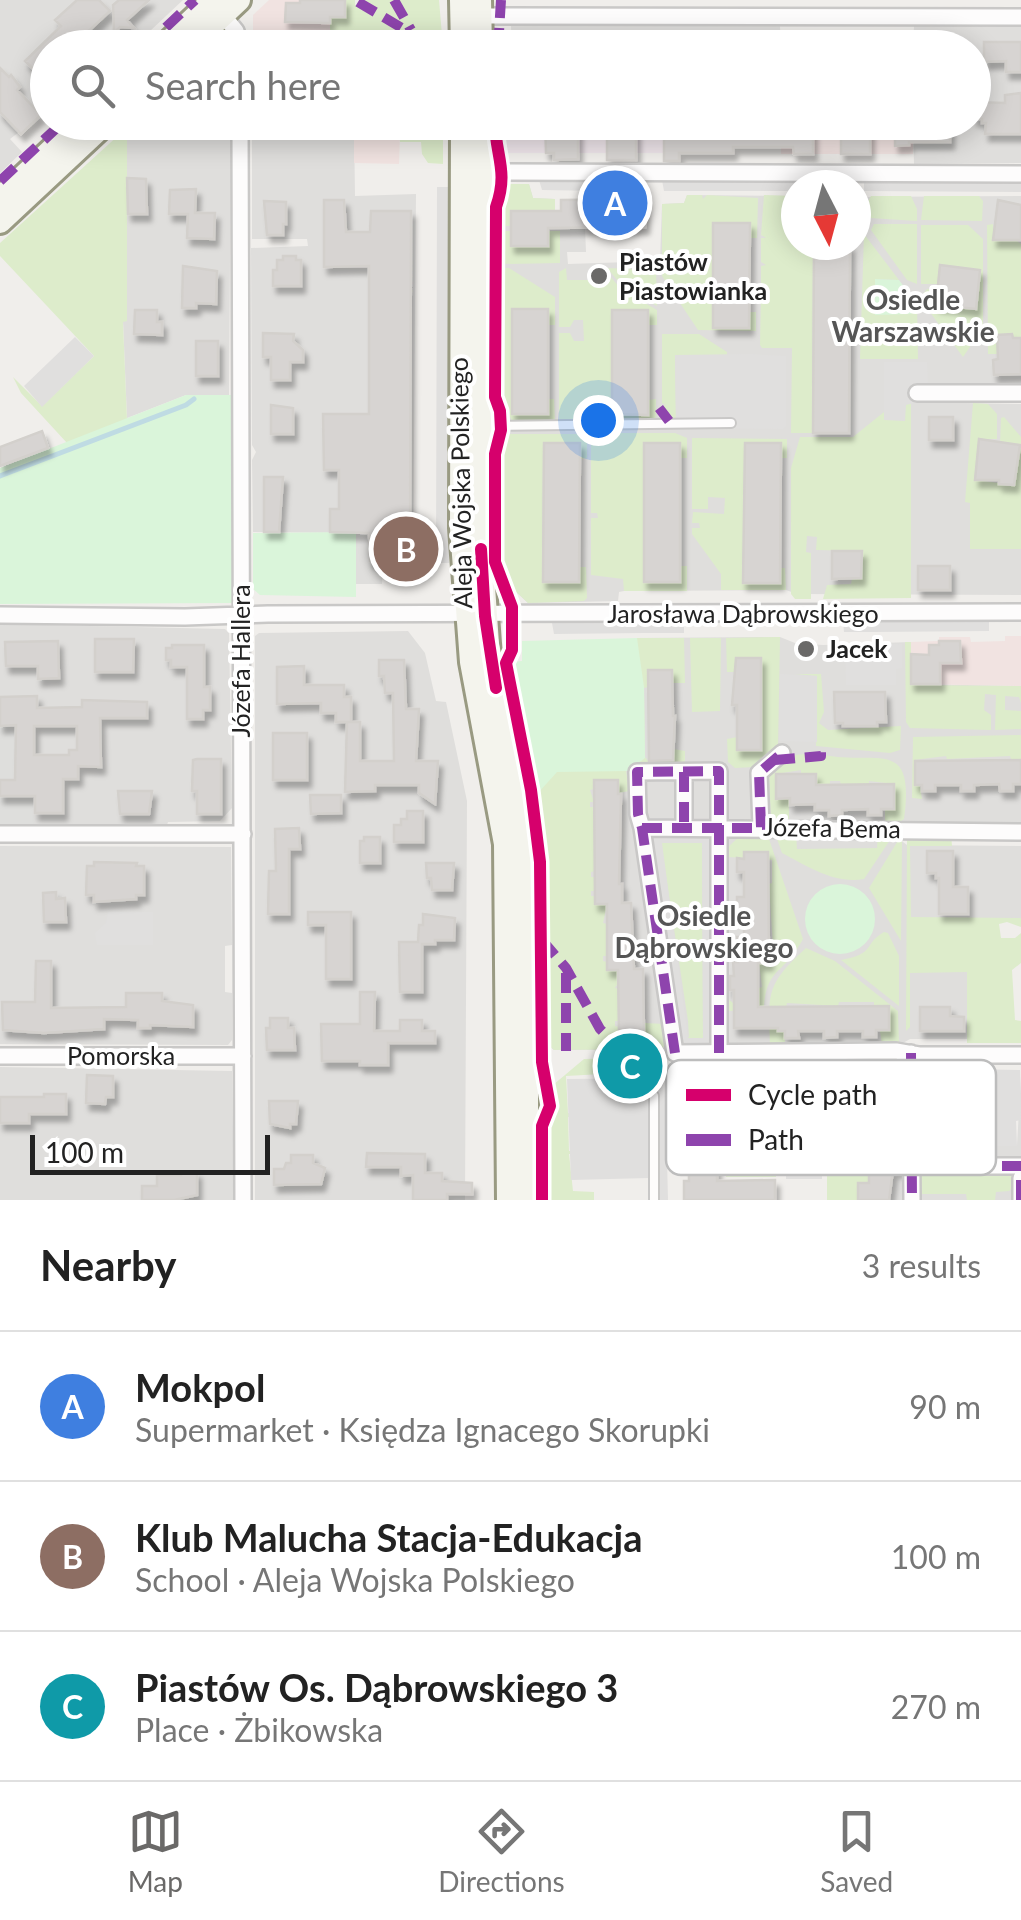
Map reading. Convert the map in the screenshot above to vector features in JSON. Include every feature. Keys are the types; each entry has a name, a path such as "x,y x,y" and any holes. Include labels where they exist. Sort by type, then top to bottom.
{"street":[{"path":"461,0 462,30"},
{"path":"188,30 225,5"},
{"path":"203,30 225,5"},
{"path":"225,5 235,30"},
{"path":"481,8 1021,16"},
{"path":"0,198 62,140"},
{"path":"0,222 89,140"},
{"name":"Józefa Hallera","path":"240,140 243,1200"},
{"name":"Aleja Wojska Polskiego","path":"462,140 460,528 505,844 508,1200"},
{"name":"Aleja Wojska Polskiego","path":"481,140 480,544 475,616 524,849 527,1200"},
{"path":"481,172 1021,174"},
{"path":"917,393 1021,393"},
{"name":"Jarosława Dąbrowskiego","path":"0,615 1021,612"},
{"path":"761,827 759,773 782,753"},
{"path":"719,1053 720,771 637,772 638,814 675,1053 1021,1054"},
{"path":"684,772 684,828"},
{"name":"Józefa Bema","path":"642,828 1021,832"},
{"path":"0,834 243,834"},
{"path":"910,1053 910,1060"},
{"name":"Pomorska","path":"0,1056 243,1056"},
{"path":"1021,1178 1021,1200"}],"lane":[{"path":"481,426 731,423"},
{"path":"654,1096 654,1200"}],"shaded area":[{"path":"0,0 183,0 151,30 30,30 30,124 10,139 22,152 0,173"},
{"path":"269,0 346,0 346,17 330,17 330,30 253,30 253,15"},
{"path":"511,26 780,26 780,30 511,30"},
{"path":"914,26 1021,26 1021,163 914,164 913,140 991,140 991,30 914,30"},
{"path":"127,140 231,140 229,395 186,395 127,418 123,321 127,320"},
{"path":"252,140 354,140 355,196 416,194 413,564 383,569 382,584 356,584 355,533 253,532 252,460 256,452 252,445 251,248 308,246 307,239 252,239"},
{"path":"354,140 400,140 399,164 354,163"},
{"path":"507,140 733,140 733,153 507,153"},
{"path":"781,140 913,140 913,154 781,154"},
{"path":"539,180 642,180 639,191 601,191 542,190"},
{"path":"662,180 781,181 781,191 664,191"},
{"path":"871,181 1021,181 1021,192 871,191"},
{"path":"508,184 529,184 533,198 555,199 554,211 585,227 586,252 567,252 568,264 660,261 662,204 684,203 687,195 781,196 781,260 871,260 871,197 1021,196 1021,385 979,387 913,402 1021,404 1021,595 624,591 619,592 618,601 528,603 504,578 502,566 501,453 505,452 508,434 505,400 501,400 501,207 505,206"},
{"path":"437,187 450,187 449,563 436,563"},
{"path":"75,337 94,356 42,407 24,386"},
{"path":"675,355 786,356 783,429 676,428"},
{"path":"884,362 927,362 928,387 906,405 905,421 884,420"},
{"path":"989,620 989,631 874,632 844,632 843,621"},
{"path":"684,622 684,633 554,634 552,623"},
{"path":"0,624 225,629 229,633 232,808 220,821 34,825 34,726 0,727"},
{"path":"408,631 425,653 436,701 446,702 467,801 465,1200 255,1200 255,636"},
{"path":"1005,636 1021,636 1021,686 911,684 911,642 939,641 939,637 970,637 971,642 1005,641"},
{"path":"780,637 795,643 823,645 911,642 911,684 1021,686 1021,825 891,833 907,845 1021,846 1021,918 911,918 968,972 967,1039 910,1039 896,1047 554,1050 548,1045 548,890 538,793 644,687 637,638"},
{"path":"902,644 902,668 896,669 896,685 846,685 845,645"},
{"path":"780,674 817,676 817,742 779,741"},
{"path":"34,726 34,825 0,825 0,727"},
{"path":"713,830 712,1039 708,1039 708,1046 684,1046 684,1039 677,1041 650,839 660,837 660,832","holes":["662,843 702,843 703,1038 688,1038"]},
{"path":"0,846 231,847 232,945 225,946 225,992 232,993 232,1040 228,1045 0,1044"},
{"path":"108,912 153,912 153,945 97,945 95,933 106,923"},
{"path":"899,1057 901,1060 818,1060"},
{"path":"0,1067 232,1071 234,1200 0,1200"},
{"path":"996,1070 1020,1070 1017,1146 996,1146"},
{"path":"1021,1077 1021,1200 827,1200 827,1175 996,1175 996,1145 1017,1145"},
{"path":"665,1078 668,1200 648,1200 649,1178 571,1180 567,1079"},
{"path":"786,1175 822,1175 822,1179 786,1179"}],"green space":[{"path":"346,0 355,0 355,5 360,5 360,0 439,0 442,30 330,30 330,17 346,17"},
{"path":"113,140 127,140 127,321 123,322 127,420 67,443 21,393 13,377 42,406 94,356 0,256 0,243"},
{"path":"443,140 443,164 428,163 421,142 400,142"},
{"path":"508,184 529,184 533,198 555,199 555,210 511,211 511,226 501,226 501,207 505,206"},
{"path":"687,195 702,195 703,199 707,195 758,198 757,238 750,238 749,223 713,223 713,328 749,328 750,312 756,312 756,331 698,330 662,276 662,204 684,203"},
{"path":"764,195 781,196 781,260 813,260 812,433 791,433 792,348 760,345 761,293 766,292 761,289 761,266 766,265 761,262 761,238 766,238 761,235"},
{"path":"871,196 911,196 917,221 871,218"},
{"path":"924,196 979,196 983,201 982,221 921,220"},
{"path":"874,224 917,224 917,284 907,280 871,230"},
{"path":"993,224 994,240 1021,244 1021,338 997,335 997,354 988,354 987,225"},
{"path":"921,225 968,225 983,239 983,328 963,357 921,300 927,289 935,290 936,305 976,310 980,270 940,265 939,284 921,284"},
{"path":"501,231 511,231 512,247 547,247 548,231 560,231 560,263 501,264"},
{"path":"871,243 899,280 875,279 911,314 911,297 917,305 918,359 860,359 863,260 871,260"},
{"path":"501,268 509,268 555,297 555,325 548,325 548,309 511,309 511,414 548,415 548,399 554,399 555,422 511,423 505,415 505,400 501,400"},
{"path":"566,268 567,280 604,280 605,273 593,272 593,268 603,268 621,289 657,310 657,325 649,325 648,309 611,310 611,414 648,415 649,400 656,399 656,421 559,422 559,333 570,333 574,341 584,341 583,320 574,320 570,327 559,327 559,272"},
{"path":"607,268 656,270 657,306 624,288"},
{"path":"875,279 899,280 911,296 911,314 875,315"},
{"path":"662,334 699,334 727,355 675,355 676,419 662,421 661,406 666,405 662,403"},
{"path":"186,395 233,395 234,603 0,604 0,468"},
{"path":"973,403 988,404 997,414 997,439 979,439 975,480 1014,485 1020,445 1000,444 1001,418 1021,437 1021,549 970,549 970,503 965,502"},
{"path":"911,404 911,598 823,599 827,585 851,584 852,579 862,578 862,551 816,550 817,537 807,536 811,599 795,599 791,594 791,468 800,437 853,437 884,412 885,420"},
{"path":"594,433 675,433 687,438 687,458 681,458 680,442 644,443 643,582 680,582 680,566 687,566 687,591 624,591 623,579 591,575 591,518 598,518 597,513 591,513"},
{"path":"508,434 581,434 587,439 587,458 580,459 580,442 543,443 542,582 579,583 580,567 586,567 584,601 528,603 504,578 501,453 505,452"},
{"path":"692,438 787,439 787,458 781,458 781,443 744,443 743,583 780,584 780,568 785,568 786,590 721,590 721,574 692,534 692,528 700,528 699,523 692,523 693,512 724,514 725,498 708,497 708,509 692,509"},
{"path":"356,532 356,597 260,595 253,589 253,533"},
{"path":"780,637 778,748 754,767 735,768 728,762 727,739 737,737 737,750 762,749 761,658 736,657 736,672 727,672 726,638"},
{"path":"637,638 684,638 685,683 673,683 672,669 648,670 648,687 644,688 645,757 649,762 673,761 673,749 685,751 685,766 639,765 612,679"},
{"path":"637,638 644,687 645,758 628,771 557,772 538,793 512,662 522,661 522,641"},
{"path":"690,638 721,638 720,711 692,712"},
{"path":"905,642 911,642 911,685 1021,686 1021,703 1019,697 1005,696 1005,710 1021,711 1021,729 995,730 996,695 985,694 984,710 991,715 991,730 910,728 906,722"},
{"path":"795,674 821,674 824,712 819,723 828,730 901,726 900,750 890,753 816,746 817,676"},
{"path":"580,726 625,763 629,791 619,793 618,780 594,780 594,789 590,790 594,802 590,802 590,807 594,807 595,871 591,872 595,891 591,891 591,896 595,896 596,905 607,905 603,923 607,924 607,956 603,956 603,961 607,962 607,970 618,970 615,988 619,989 619,1021 615,1021 615,1026 619,1027 620,1035 643,1035 644,1023 665,1024 666,1045 661,1049 554,1050 548,1045 548,890 538,793"},
{"path":"1021,735 1021,759 946,756 914,760 914,786 920,786 922,799 912,798 913,737"},
{"path":"816,753 886,759 896,764 903,774 906,792 904,819 897,824 885,824 885,809 895,809 894,784 869,781 869,785 841,785 840,781 830,781 830,785 817,785 817,773 801,774 801,770 776,774 776,798 789,799 789,819 771,820 769,773 775,773 785,756"},
{"path":"878,833 892,837 864,879 853,880 822,873 782,853 777,839 796,834 797,849 877,848"},
{"path":"951,834 952,846 910,846 911,917 1021,918 1021,927 1007,922 999,924 1001,938 1015,938 1021,933 1021,963 1012,970 1015,1020 1021,1021 1021,1043 967,1043 967,972 910,973 910,1027 906,1031 907,838"},
{"path":"741,835 768,836 803,939 770,982 764,1025 761,1010 723,1008 725,996 733,1003 759,1003 759,963 769,963 773,947 769,884 772,860 768,860 767,851 744,852 743,858 728,857 728,847"},
{"path":"899,839 902,841 901,941 869,888"},
{"path":"702,842 703,1038 684,1039 689,1037 688,1021 661,843"},
{"path":"840,884 865,894 875,919 865,944 840,954 815,944 805,919 815,894"},
{"path":"884,932 899,956 899,1006 841,960 864,952"},
{"path":"806,948 835,961 898,1011 896,1047 882,1046 880,1031 890,1030 889,1006 874,1006 874,1002 839,1002 838,1006 787,1003 786,1007 778,1008 778,1031 785,1032 785,1045 770,1046 772,991 783,971"},
{"path":"625,1058 626,1070 635,1070 635,1058 655,1065 656,1058 661,1058 661,1078 638,1072 566,1076 568,1113 647,1113 647,1117 568,1117 569,1151 647,1152 569,1154 573,1191 594,1192 594,1200 548,1200 548,1129 553,1085 584,1059"},
{"path":"784,1058 784,1060 680,1060"},
{"path":"996,1169 1011,1172 1017,1183 1009,1191 996,1192 995,1200 967,1200 966,1194 921,1194 918,1200 919,1175 996,1175"},
{"path":"776,1175 776,1177 726,1177"},
{"path":"827,1175 869,1175 869,1183 858,1183 858,1200 827,1200"}],"building":[{"path":"77,0 99,0 110,11 90,30 57,30 61,26 55,20"},
{"path":"119,0 149,0 127,20 134,28 114,30 113,5"},
{"path":"345,0 345,17 330,17 330,23 285,22 286,3"},
{"path":"991,42 1021,42 1021,72 1006,72 1006,61 991,62"},
{"path":"0,68 11,75 20,87 17,90 30,104 30,125 21,134 0,112"},
{"path":"1021,93 1021,134 991,134 991,103 1005,103 1005,95"},
{"path":"546,140 578,140 578,159 554,160 554,153 546,153"},
{"path":"607,140 636,140 636,160 607,160"},
{"path":"664,140 813,140 813,154 794,154 793,147 733,147 733,153 679,153 679,161 664,161"},
{"path":"841,140 870,140 870,154 841,154"},
{"path":"895,140 950,140 909,142 895,146"},
{"path":"127,178 146,179 147,214 128,214"},
{"path":"196,189 195,213 215,213 214,239 187,238 188,214 169,214 170,190"},
{"path":"645,199 645,227 548,228 548,246 511,246 511,211 561,211 561,200"},
{"path":"324,200 344,200 346,232 370,232 371,211 411,211 410,561 370,561 369,533 330,532 330,509 339,509 339,470 324,470 323,414 369,414 369,266 324,267"},
{"path":"998,200 1021,205 1021,240 993,240"},
{"path":"264,201 286,202 283,235 267,235"},
{"path":"713,223 750,223 749,328 713,328"},
{"path":"283,256 301,260 301,286 273,286 273,270 277,270 277,260 283,260"},
{"path":"814,260 850,260 849,433 813,433"},
{"path":"940,265 980,270 976,309 936,305"},
{"path":"183,266 217,271 216,304 196,303 196,308 182,308"},
{"path":"512,309 548,309 548,414 512,414"},
{"path":"135,310 157,310 162,335 134,334"},
{"path":"612,310 648,310 648,415 612,414"},
{"path":"263,333 294,334 293,341 303,350 303,362 290,362 290,380 271,380 271,357 263,357"},
{"path":"1012,334 1013,338 1021,338 1021,374 994,375 997,335"},
{"path":"196,341 218,341 218,376 196,376"},
{"path":"271,405 293,408 293,434 271,434"},
{"path":"929,417 953,417 953,440 929,440"},
{"path":"42,431 48,448 0,466 0,447"},
{"path":"979,439 1020,445 1014,485 999,484 999,480 975,480"},
{"path":"544,443 580,443 579,582 543,582"},
{"path":"644,443 680,443 680,582 644,582"},
{"path":"745,443 781,443 780,583 743,583"},
{"path":"264,477 283,477 279,532 264,532"},
{"path":"832,551 862,551 861,578 832,579"},
{"path":"918,566 950,566 950,590 918,590"},
{"path":"95,639 134,639 133,672 95,672"},
{"path":"58,641 59,678 38,679 38,666 6,666 5,642"},
{"path":"939,641 960,641 961,663 940,663 940,684 911,684 911,654 929,655 929,645 939,645"},
{"path":"204,645 204,687 210,687 210,710 203,710 203,719 187,719 187,667 171,667 171,660 166,660 166,648"},
{"path":"736,658 761,658 761,750 737,750 737,705 732,705"},
{"path":"379,660 404,660 406,709 419,709 416,761 438,761 435,804 419,793 419,785 375,785 375,791 345,792 347,722 360,722 360,761 394,761 393,693 385,693"},
{"path":"304,666 304,685 344,685 344,697 351,697 351,722 336,722 336,713 321,713 321,703 277,704 277,667"},
{"path":"648,670 672,670 673,760 649,761"},
{"path":"834,692 885,692 886,722 877,722 877,726 835,723"},
{"path":"37,696 37,708 82,707 82,700 147,702 147,718 100,718 101,767 78,766 78,779 63,779 63,813 35,813 35,796 0,796 0,780 15,780 16,725 0,726 0,697","holes":["34,726 77,726 77,750 69,750 69,755 34,755"]},
{"path":"273,733 307,733 307,780 273,780"},
{"path":"221,759 221,814 197,814 197,791 192,791 193,760"},
{"path":"1021,760 1021,784 1013,784 1013,791 1000,791 999,784 974,785 974,791 961,791 961,785 935,785 935,791 922,791 922,785 915,785 915,761"},
{"path":"776,774 816,774 816,785 894,784 894,809 881,809 881,815 868,815 868,809 842,810 842,815 829,816 829,810 815,810 815,804 790,805 790,798 776,799"},
{"path":"594,780 618,780 621,794 619,884 622,903 631,903 634,969 643,969 644,1034 619,1034 618,970 607,970 607,904 595,904"},
{"path":"118,791 152,791 149,814 120,814"},
{"path":"310,795 341,795 341,813 311,814"},
{"path":"407,811 423,811 423,842 394,842 394,825 407,819"},
{"path":"299,828 300,849 289,849 289,914 268,914 269,871 276,871 275,829"},
{"path":"364,837 380,837 380,863 360,863 360,841"},
{"path":"927,851 953,851 953,887 968,887 968,914 939,914 939,878 936,873 927,873"},
{"path":"744,852 768,852 769,963 758,963 758,1007 889,1006 889,1030 876,1030 876,1037 863,1037 863,1031 837,1031 837,1037 824,1038 824,1031 798,1031 799,1038 785,1038 785,1031 778,1028 734,1028 730,976 734,976 733,962 738,962 737,937 744,937 744,911 737,911 737,897 744,897 744,872 737,872 737,858 744,859"},
{"path":"94,862 144,866 144,895 94,902 94,895 86,895 87,866 94,866"},
{"path":"426,863 454,863 452,890 432,890"},
{"path":"56,892 56,899 65,898 66,922 44,922 43,893"},
{"path":"308,912 351,912 351,979 326,979 326,925 308,925"},
{"path":"423,914 455,918 454,940 422,944 422,992 400,992 399,942 418,942"},
{"path":"36,961 51,961 51,1008 126,1007 126,993 162,993 162,1001 193,1005 193,1027 138,1028 138,1020 104,1019 104,1029 44,1033 3,1030 2,1002 35,1002"},
{"path":"360,992 375,992 374,1031 400,1031 400,1020 422,1020 422,1031 435,1031 435,1043 388,1043 388,1065 322,1061 321,1024 360,1024"},
{"path":"920,1007 950,1007 950,1016 964,1017 964,1031 920,1031"},
{"path":"270,1018 288,1018 288,1028 294,1028 295,1050 267,1050 266,1028 270,1028"},
{"path":"87,1075 113,1076 113,1097 106,1097 105,1104 86,1103"},
{"path":"66,1094 66,1114 29,1114 29,1123 0,1123 0,1097"},
{"path":"269,1101 298,1101 296,1124 290,1124 290,1128 270,1124"},
{"path":"367,1153 425,1154 425,1173 442,1173 442,1181 472,1183 472,1194 447,1194 447,1200 413,1200 413,1175 401,1176 401,1167 366,1167"},
{"path":"291,1155 313,1155 313,1163 325,1168 321,1184 274,1185 274,1169 284,1169 286,1163 291,1163"},
{"path":"197,1172 197,1195 142,1200 142,1186 157,1186 157,1175"},
{"path":"689,1175 717,1175 717,1181 775,1180 775,1200 684,1200 684,1181 689,1181"},
{"path":"869,1175 892,1175 889,1200 858,1200 858,1183 869,1183"}],"waterway":[{"path":"0,476 194,399"}],"marked path":[{"path":"163,30 195,0"},
{"path":"394,0 411,30"},
{"path":"499,30 501,0"},
{"path":"358,2 404,30"},
{"path":"0,181 44,140"},
{"path":"659,408 669,421"},
{"path":"775,760 821,756 821,750"},
{"path":"761,827 759,773 782,753"},
{"path":"675,1053 638,814 637,772 719,771 719,1053"},
{"path":"684,772 684,828"},
{"path":"642,828 771,828"},
{"path":"542,940 566,968 600,1029 625,1054"},
{"path":"566,973 566,1051"},
{"path":"911,1053 911,1060"},
{"path":"996,1166 1021,1166"},
{"path":"912,1175 912,1200"},
{"path":"1021,1178 1021,1200"}],"cycle path":[{"path":"497,140 501,173 496,207 495,397 501,430 495,454 495,562 512,607 512,650 506,663 531,790 540,862 542,1062 550,1106 542,1126 542,1200"},
{"path":"481,549 485,616 496,688"}],"place":[{"name":"Mokpol","path":"615,203"},
{"name":"Piastów Piastowianka","path":"599,276"},
{"name":"Klub Malucha Stacja-Edukacja","path":"406,549"},
{"name":"Jacek","path":"806,649"},
{"name":"Piastów Os. Dąbrowskiego 3","path":"630,1066"}],"district":[{"name":"Osiedle Warszawskie","path":"913,316"},
{"name":"Osiedle Dąbrowskiego","path":"704,932"}]}
